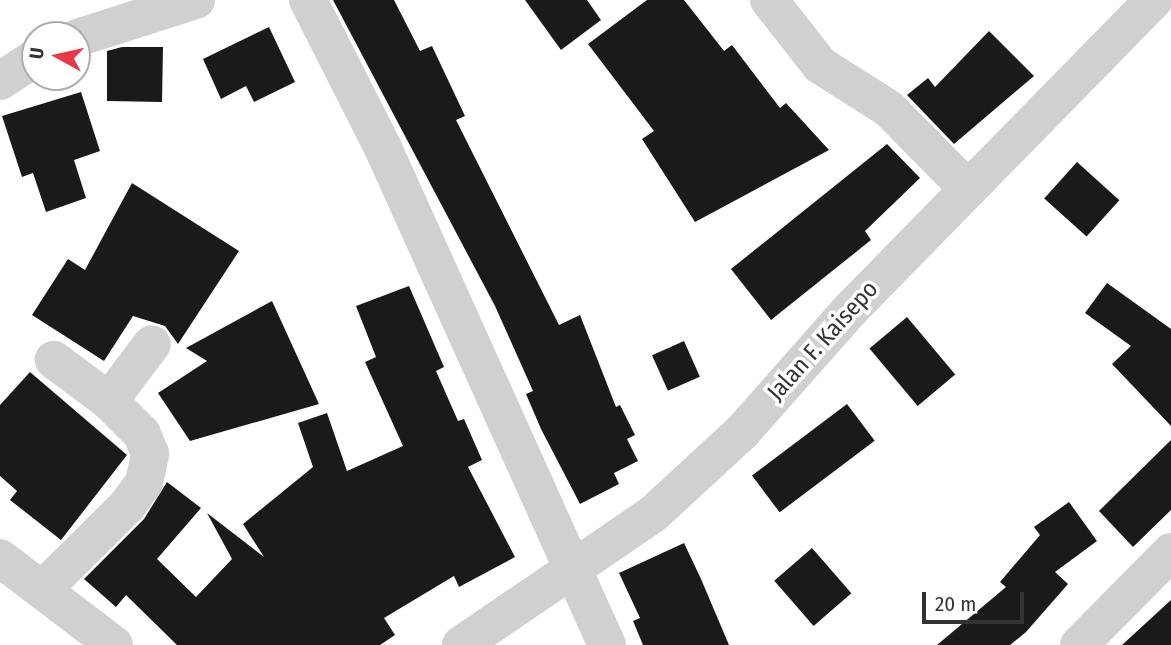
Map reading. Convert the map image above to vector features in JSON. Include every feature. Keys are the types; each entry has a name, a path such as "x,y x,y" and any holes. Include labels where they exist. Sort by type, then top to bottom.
{"street":[{"path":"91,29 123,9 196,0"},
{"path":"308,0 383,148 607,645"},
{"path":"769,0 820,65 889,109 968,188"},
{"name":"Jalan F. Kaisepo","path":"461,645 653,514 741,432 968,188 1154,0"},
{"path":"0,81 21,67"},
{"path":"109,401 152,344"},
{"path":"43,589 107,530 145,483 150,454 142,434 109,401 54,360"},
{"path":"1079,645 1171,552"},
{"path":"0,558 114,645"}],"building":[{"path":"333,0 394,0 420,51 432,46 465,116 456,120 559,325 580,315 616,407 620,405 635,435 627,439 638,461 614,473 619,484 580,504 541,429 526,394 533,391 495,306"},
{"path":"525,0 587,0 601,20 561,50"},
{"path":"647,0 684,0 724,51 732,45 780,108 786,103 829,150 695,222 642,139 654,131 588,44"},
{"path":"269,27 295,82 254,102 246,86 221,99 203,59"},
{"path":"989,31 1034,76 954,144 907,95 928,78 935,87"},
{"path":"122,47 163,47 162,102 107,101 107,51"},
{"path":"81,92 100,151 74,160 86,198 46,212 33,173 22,177 2,116"},
{"path":"887,144 920,178 865,231 871,240 771,320 731,269"},
{"path":"1077,162 1119,200 1087,237 1044,198"},
{"path":"132,183 239,251 178,344 165,326 133,316 104,361 32,315 68,259 85,270"},
{"path":"1107,283 1171,329 1171,426 1112,364 1131,346 1085,313"},
{"path":"409,286 444,367 436,371 458,421 464,419 482,460 468,467 515,557 459,587 454,576 384,618 395,635 380,645 177,645 126,595 116,607 84,579 144,519 167,482 201,508 157,559 196,597 232,559 207,513 264,557 243,524 313,467 298,423 327,413 347,471 403,446 365,362 376,357 356,306"},
{"path":"272,301 319,404 190,441 158,393 207,361 186,348"},
{"path":"907,317 955,374 918,406 869,348"},
{"path":"684,341 700,377 668,391 652,355"},
{"path":"30,372 127,455 61,540 10,500 17,491 0,476 0,405"},
{"path":"847,404 875,441 780,512 752,476"},
{"path":"1171,440 1171,510 1133,547 1099,511"},
{"path":"1069,502 1097,541 1055,572 1068,584 1026,632 1010,645 937,645 1006,587 1000,582 1040,535 1034,527"},
{"path":"684,543 729,645 643,645 633,621 640,618 619,573"},
{"path":"812,548 851,593 814,626 774,581"},
{"path":"1171,600 1171,645 1122,645"}]}
